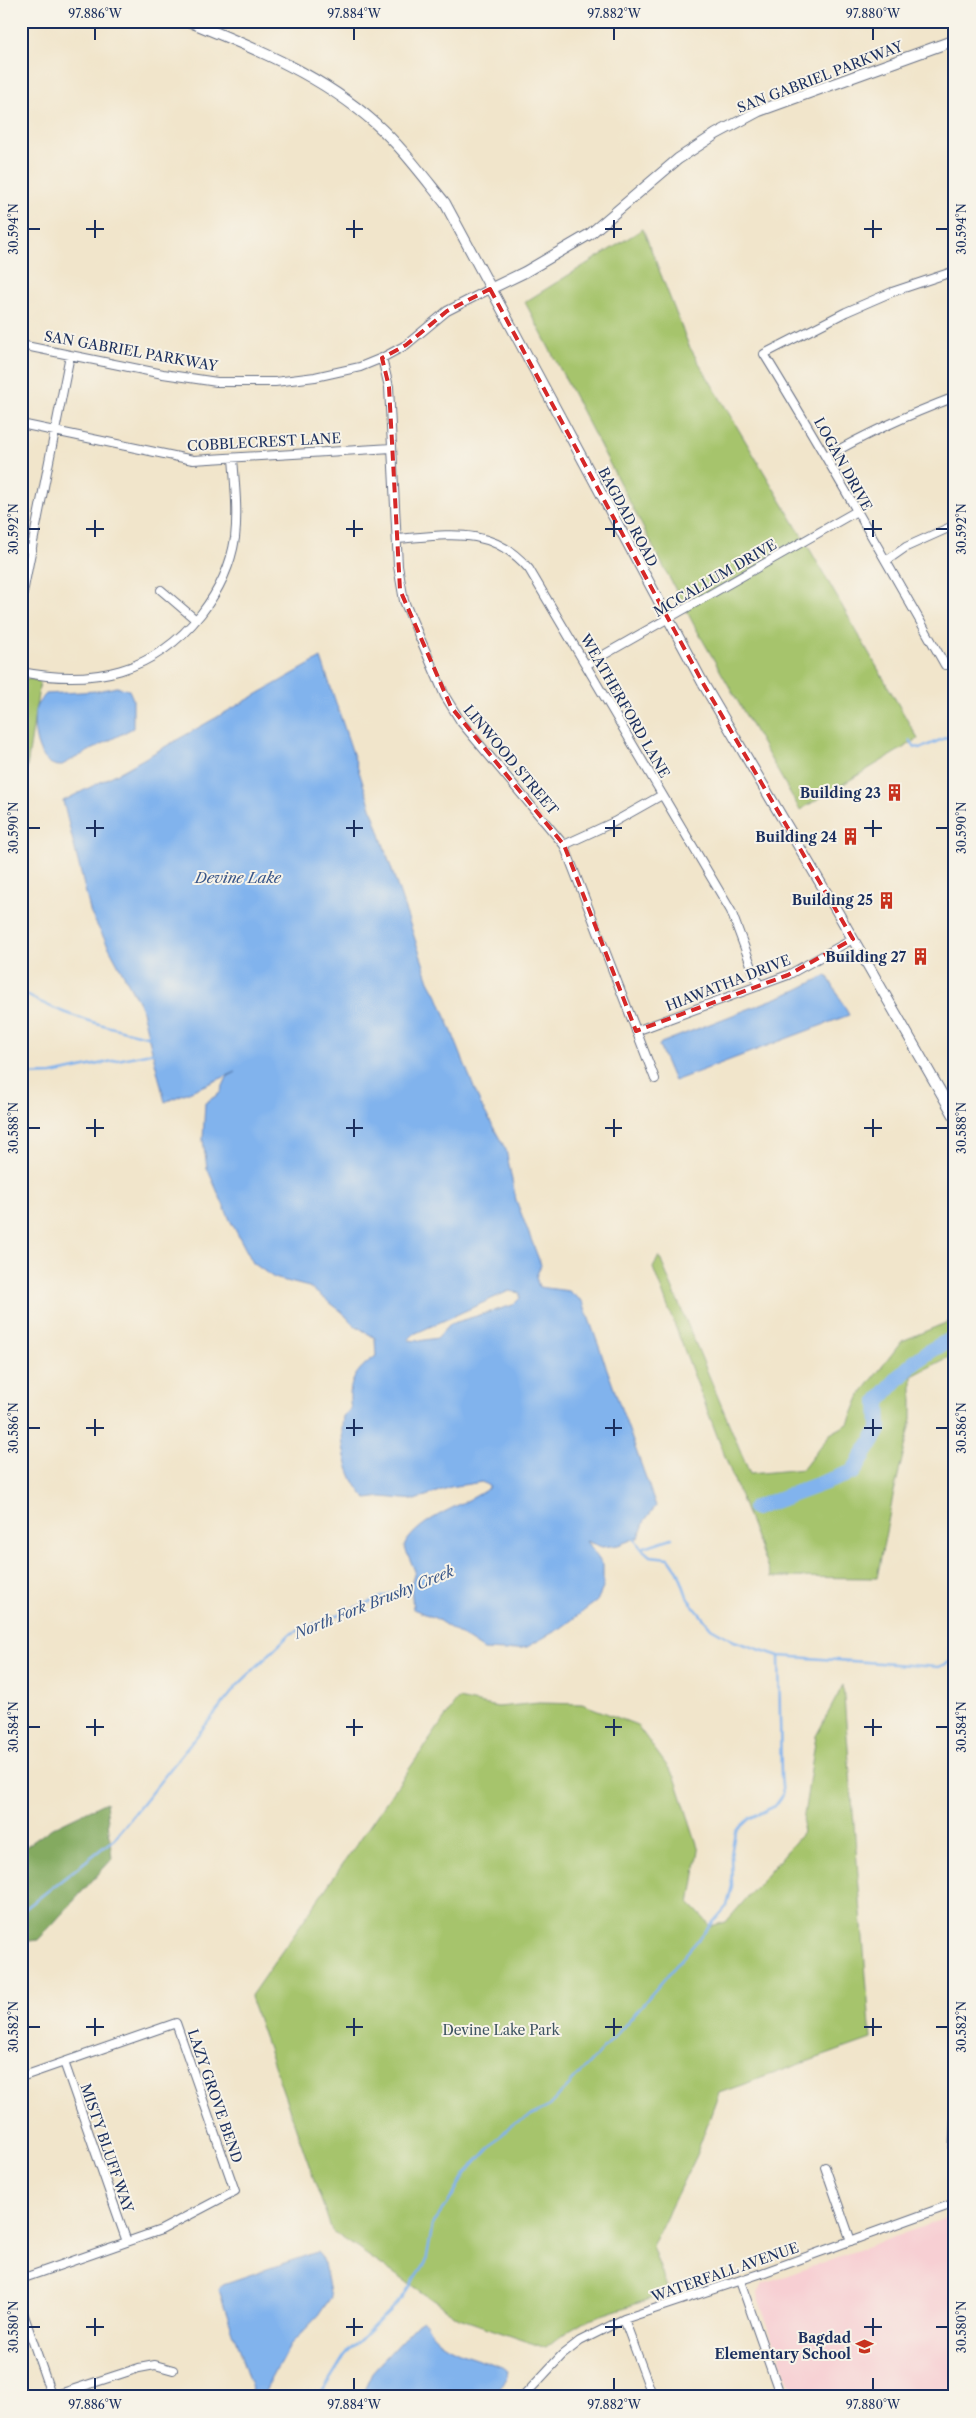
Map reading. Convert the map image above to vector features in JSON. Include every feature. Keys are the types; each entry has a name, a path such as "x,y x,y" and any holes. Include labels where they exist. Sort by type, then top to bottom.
{"street":[{"name":"BAGDAD ROAD","path":"188,21 289,65 343,98 375,123 403,152 445,203 667,620 955,1117"},
{"name":"SAN GABRIEL PARKWAY","path":"21,345 163,374 217,382 275,382 315,377 360,367 406,345 446,311 525,272 590,234 678,159 716,134 759,112 955,40"},
{"name":"LOGAN DRIVE","path":"955,271 892,292 846,312 764,354 826,457 945,665 955,660"},
{"path":"21,603 70,355"},
{"name":"LINWOOD STREET","path":"382,358 389,387 400,590 445,696 461,722 564,845 655,1078"},
{"path":"826,457 862,436 914,412 955,397"},
{"name":"COBBLECREST LANE","path":"21,424 179,458 198,460 392,448"},
{"path":"21,672 46,677 77,678 105,675 133,667 155,656 177,641 208,605 223,578 235,538 236,507 233,458"},
{"name":"MCCALLUM DRIVE","path":"586,665 856,512"},
{"path":"886,561 906,548 955,525"},
{"name":"WEATHERFORD LANE","path":"397,539 466,535 490,540 512,551 529,569 541,586 731,911 759,986"},
{"path":"21,547 32,550"},
{"path":"161,590 196,620"},
{"path":"564,845 614,822 662,795"},
{"name":"HIAWATHA DRIVE","path":"636,1031 788,976 853,939"},
{"name":"LAZY GROVE BEND","path":"21,2077 176,2023 235,2191 161,2230 127,2242"},
{"name":"MISTY BLUFF WAY","path":"64,2062 127,2242"},
{"path":"955,2117 953,2156 955,2163"},
{"path":"825,2167 851,2241"},
{"name":"WATERFALL AVENUE","path":"523,2397 562,2355 580,2341 624,2319 740,2281 955,2203"},
{"path":"21,2279 127,2242"},
{"path":"740,2281 781,2397"},
{"path":"21,2307 51,2397 139,2368 155,2365 173,2370"},
{"path":"624,2319 653,2397"}],"highlighted area":[{"path":"490,289 704,685 853,939 788,975 636,1031 564,845 451,707 400,590 389,387 382,358 406,345 447,311"}],"shaded area":[{"name":"Bagdad Elementary School","path":"955,2215 955,2397 794,2397 757,2295 763,2284"}],"green space":[{"path":"643,229 689,346 809,548 918,739 800,810 694,625 525,302"},
{"path":"21,677 40,681 26,774 21,773"},
{"path":"659,1256 750,1474 803,1469 830,1434 848,1424 860,1395 902,1341 955,1319 955,1354 912,1376 912,1419 893,1496 877,1578 771,1577 653,1268"},
{"name":"Devine Lake Park","path":"843,1685 871,2039 719,2093 696,2155 652,2246 669,2293 586,2320 569,2330 546,2348 459,2318 332,2231 250,1997 458,1699 498,1707 539,1703 582,1704 637,1725 675,1777 699,1850 690,1904 711,1926 726,1922 801,1835 816,1736"},
{"path":"106,1802 112,1859 38,1940 21,1942 21,1850 52,1828"}],"water":[{"name":"Devine Lake","path":"321,658 429,981 439,999 480,1103 506,1150 516,1200 541,1265 536,1277 539,1287 569,1291 583,1302 656,1506 645,1520 639,1537 618,1545 602,1547 586,1541 603,1565 603,1588 597,1601 561,1628 527,1647 506,1651 484,1650 435,1618 413,1609 411,1585 415,1571 404,1546 411,1536 432,1519 490,1487 482,1482 450,1487 415,1500 382,1497 367,1499 354,1482 346,1460 342,1437 343,1416 351,1410 351,1385 357,1373 376,1356 375,1338 353,1324 341,1311 309,1287 274,1278 253,1263 230,1220 207,1168 203,1140 205,1103 220,1093 227,1077 236,1072 165,1102 141,1007 91,914 63,801 124,770","holes":["509,1291 520,1293 520,1298 513,1305 450,1324 437,1338 419,1341 408,1340 414,1334"]},
{"path":"117,687 129,690 133,699 133,728 60,766 52,764 45,759 37,743 34,724 36,707 46,694 97,691"},
{"path":"827,975 849,1015 674,1081 659,1046 661,1043 797,990"},
{"path":"317,2252 323,2259 331,2297 318,2316 290,2345 262,2397 248,2397 252,2389 219,2290 223,2284"},
{"path":"423,2320 434,2336 449,2347 503,2367 508,2371 506,2380 491,2397 361,2397 373,2371"}],"waterway":[{"path":"910,740 915,747 921,748 955,734"},
{"path":"21,992 68,1014 151,1037"},
{"path":"21,1075 52,1074 155,1052"},
{"name":"North Fork Brushy Creek","path":"755,1508 853,1472 879,1430 878,1401 912,1364 931,1350 955,1338"},
{"name":"North Fork Brushy Creek","path":"633,1537 641,1548 672,1538"},
{"path":"641,1548 650,1556 669,1558 678,1571 688,1599 711,1628 734,1641 779,1656 938,1667 955,1660"},
{"name":"North Fork Brushy Creek","path":"21,1912 114,1839 237,1686 290,1634 412,1585"},
{"path":"319,2397 345,2355 402,2298 426,2262 433,2223 447,2205 465,2174 510,2126 548,2107 618,2033 727,1906 732,1886 731,1855 735,1832 750,1818 775,1806 783,1795 779,1656"}],"place":[{"name":"Building 23","path":"895,793"},
{"name":"Building 24","path":"851,837"},
{"name":"Building 25","path":"887,900"},
{"name":"Building 27","path":"920,957"},
{"name":"Bagdad Elementary School","path":"865,2346"}]}
